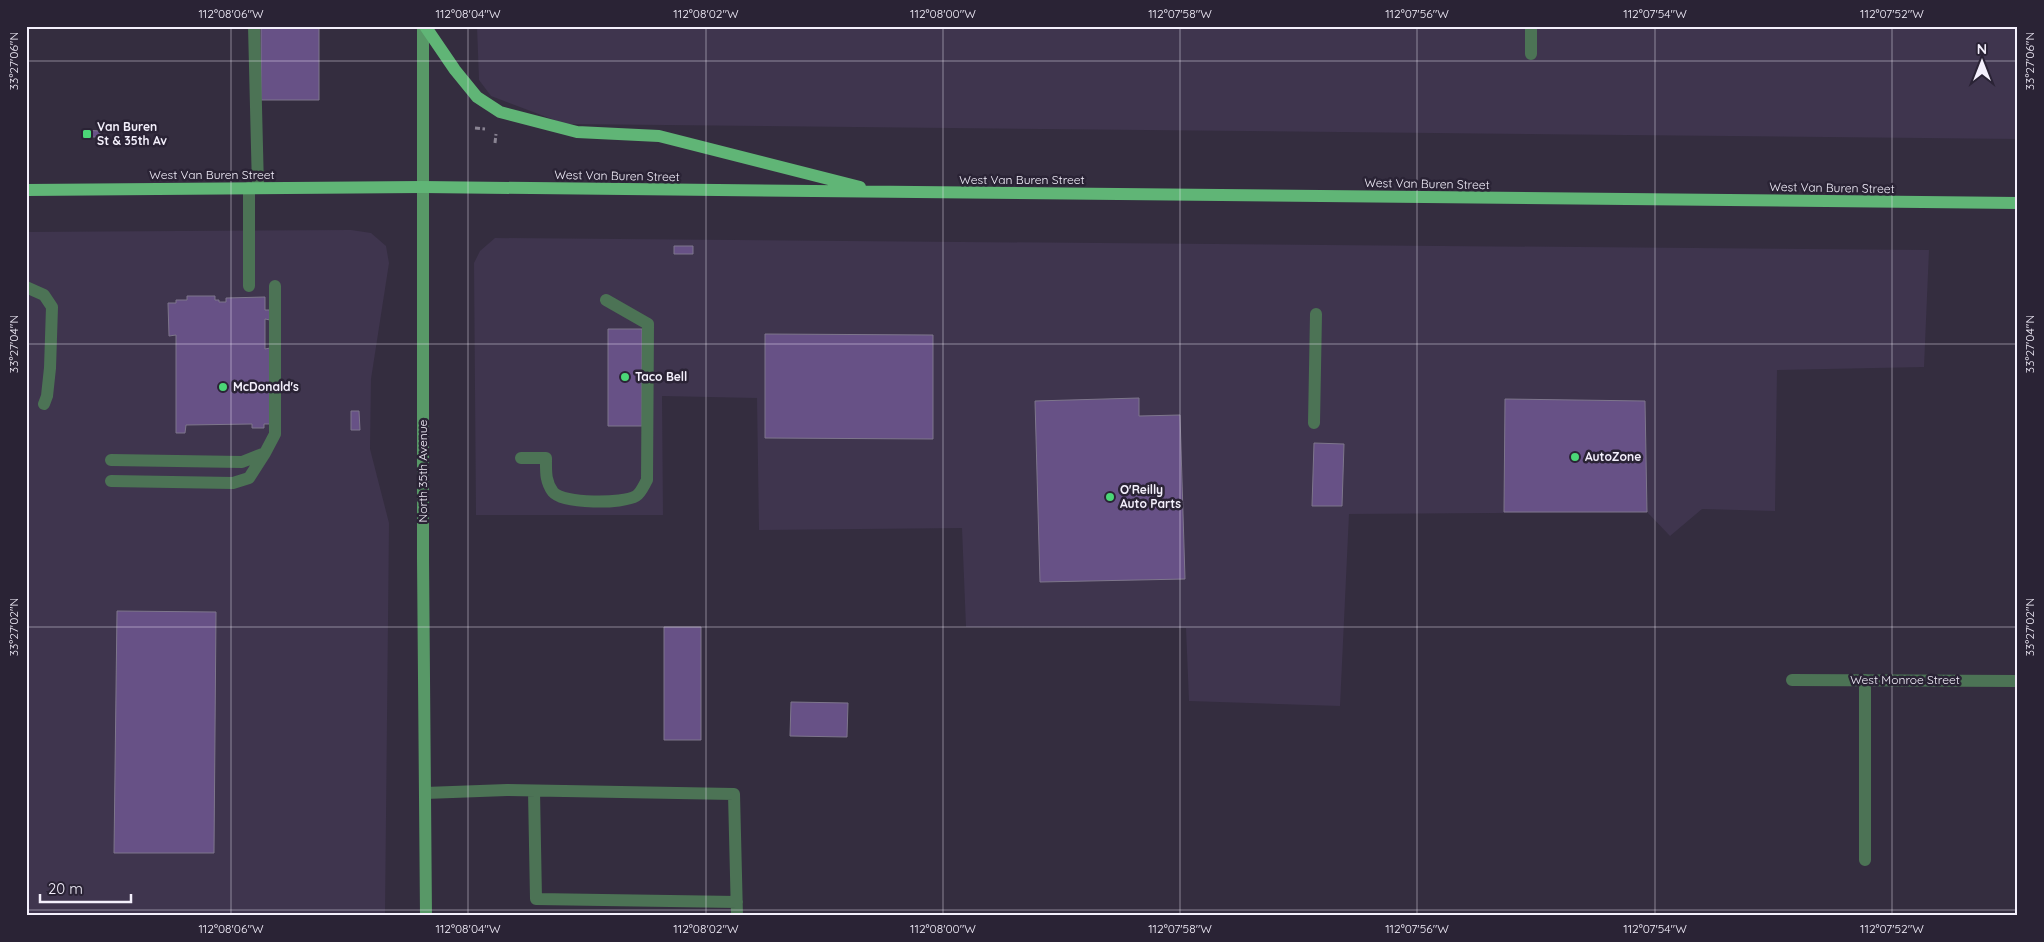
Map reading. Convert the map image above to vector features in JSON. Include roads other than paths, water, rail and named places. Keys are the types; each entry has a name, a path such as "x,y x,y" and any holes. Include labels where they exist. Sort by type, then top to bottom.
{"main road":[{"name":"North 35th Avenue","path":"424,26 422,188 426,916"},
{"path":"424,26 455,70 478,97 500,112 577,132 659,136 879,192"},
{"name":"West Van Buren Street","path":"26,190 422,188 2018,203"}],"street":[{"path":"250,286 254,26"},
{"path":"1531,26 1531,54"},
{"path":"111,481 233,483 250,478 275,434 275,286"},
{"path":"26,287 44,295 52,307 48,396 44,404"},
{"path":"522,458 546,458 546,480 554,494 573,500 621,501 638,496 647,480 648,324 606,300"},
{"path":"1314,423 1316,314"},
{"path":"111,460 242,462 265,453"},
{"name":"West Monroe Street","path":"1792,680 2018,681"},
{"path":"1865,680 1865,860"},
{"path":"425,793 534,791 734,794 737,916"},
{"path":"534,791 536,899 737,902"}],"place":[{"name":"Van Buren St & 35th Av","path":"87,134"},
{"name":"Taco Bell","path":"625,377"},
{"name":"McDonald's","path":"223,387"},
{"name":"AutoZone","path":"1575,457"},
{"name":"O'Reilly Auto Parts","path":"1110,497"}]}
